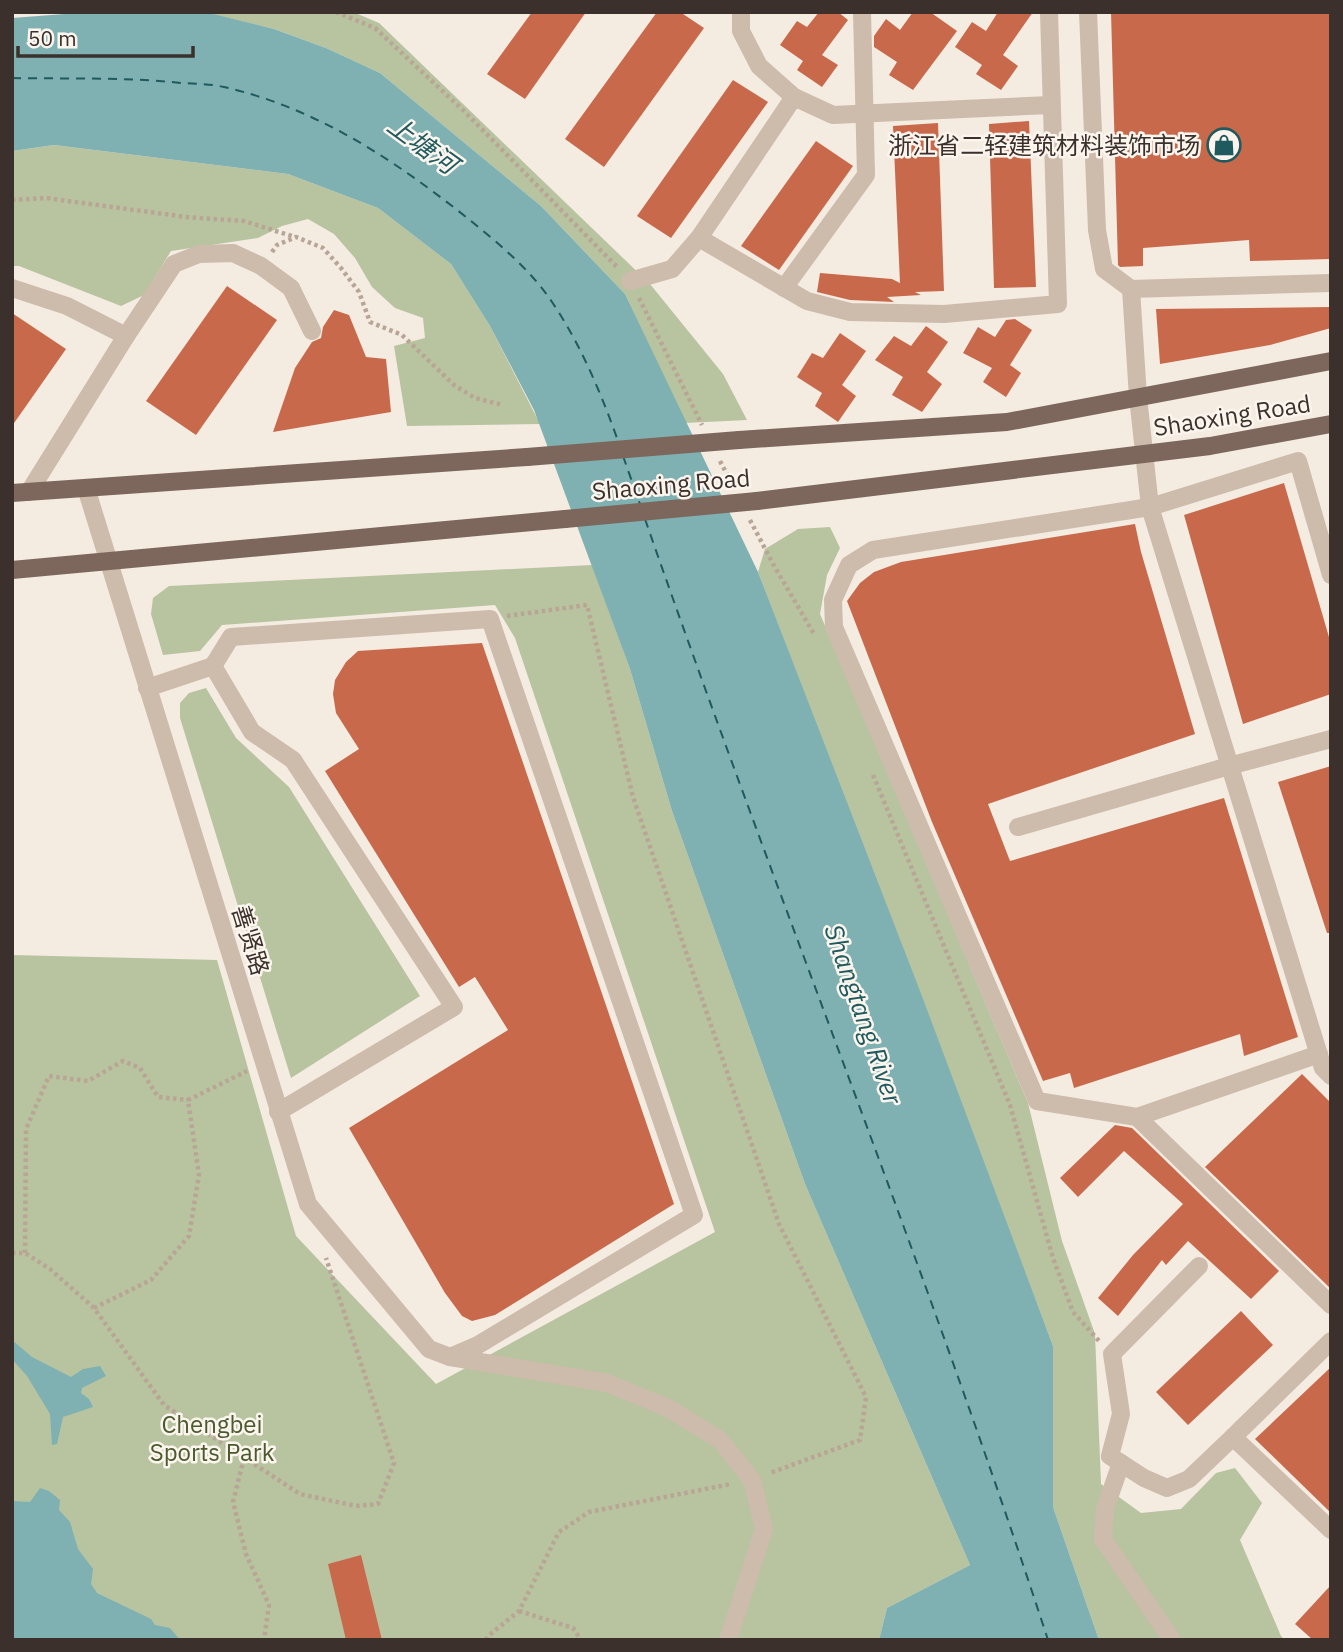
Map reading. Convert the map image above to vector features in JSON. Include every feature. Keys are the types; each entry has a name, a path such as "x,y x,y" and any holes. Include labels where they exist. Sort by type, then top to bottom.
{"main road":[{"name":"Shaoxing Road","path":"21,493 1007,422 1331,360"},
{"name":"Shaoxing Road","path":"12,570 565,519 752,508 1210,446 1331,424"}],"street":[{"path":"741,12 741,31 759,66 794,97 833,115 1051,105"},
{"path":"784,288 866,175 862,12"},
{"path":"699,238 807,301 850,312 944,314 1058,304 1049,12"},
{"path":"1088,12 1097,230 1104,269 1130,289 1331,283"},
{"path":"630,281 672,269 699,238 794,97"},
{"path":"21,493 174,264 199,254 233,253 261,266 291,288 312,331"},
{"path":"12,288 66,306 126,336"},
{"path":"1130,289 1150,507 1323,1068 1331,1076"},
{"path":"1319,1054 1137,1117 1037,1101 834,627 833,600 849,565 873,550 1150,507 1298,461 1331,575"},
{"name":"善贤路","path":"86,488 308,1204 429,1349 450,1357"},
{"path":"147,688 213,666 231,637 490,619 694,1215 478,1345 450,1357"},
{"path":"213,666 252,732 293,760 454,1007 278,1112"},
{"path":"1018,827 1331,739"},
{"path":"1137,1117 1331,1305"},
{"path":"1199,1266 1112,1354 1121,1414 1110,1455 1144,1478 1167,1488 1189,1479 1331,1341"},
{"path":"450,1357 607,1383 668,1408 720,1440 752,1479 764,1529 728,1640"},
{"path":"1233,1437 1331,1530"},
{"path":"1121,1463 1105,1509 1103,1539 1172,1640"}],"path":[{"path":"336,12 375,28 465,111 630,281 704,429"},
{"path":"12,200 46,198 186,217 244,221 323,248 359,292 369,322 402,335 454,386 475,398 503,405"},
{"path":"261,266 277,245 296,237"},
{"path":"716,453 735,490"},
{"path":"752,508 819,645"},
{"path":"486,1640 519,1611 559,1532 589,1512 752,1479 860,1440 866,1397 779,1224 765,1185 633,797 587,605 490,619"},
{"path":"871,771 1010,1105 1053,1258 1073,1312 1112,1354"},
{"path":"24,1252 26,1129 49,1076 88,1081 123,1061 140,1068 158,1097 188,1100 263,1062"},
{"path":"94,1308 150,1280 189,1236 199,1175 188,1100"},
{"path":"12,1253 24,1252 50,1269 94,1308 164,1405 300,1494 356,1506 378,1504 394,1463 325,1256"},
{"path":"244,1458 233,1502 246,1554 269,1605 264,1640"},
{"path":"519,1611 573,1628 581,1640"}],"green space":[{"path":"203,12 353,12 379,23 650,284 723,374 747,420 685,423 625,294 541,206 380,73 326,48 274,29"},
{"path":"54,145 288,174 378,208 451,264 490,326 540,424 407,426 394,346 425,338 423,318 395,308 372,287 355,258 334,234 308,219 282,226 258,238 171,251 144,295 121,306 19,266 12,266 12,151"},
{"path":"830,527 840,548 827,575 820,614 1028,1103 1062,1241 1095,1334 1101,1484 1141,1513 1181,1509 1216,1473 1235,1468 1262,1503 1240,1540 1285,1640 1099,1640 1053,1507 1053,1346 758,572 765,549 798,529"},
{"name":"Chengbei Sports Park","path":"592,565 630,669 672,811 805,1184 970,1565 887,1608 879,1640 12,1640 12,955 217,960 296,1236 436,1384 715,1232 515,638 495,605 222,625 200,651 163,655 151,614 153,598 169,586"},
{"path":"206,688 236,738 289,787 420,996 291,1078 180,718 180,703 189,693"}],"water":[{"path":"91,12 205,12 274,29 326,48 380,73 541,206 625,294 758,572 920,991 1053,1346 1053,1507 1099,1640 879,1640 887,1608 970,1565 805,1184 672,811 630,669 534,410 490,326 451,264 378,208 288,174 54,145 12,151 12,18"},
{"path":"12,1340 32,1357 71,1377 83,1369 100,1366 106,1376 82,1388 81,1393 89,1399 93,1407 63,1417 57,1444 52,1445 50,1414 27,1376 12,1359"},
{"path":"40,1488 60,1500 59,1510 70,1522 78,1549 93,1569 91,1584 97,1593 151,1619 155,1625 170,1628 180,1640 12,1640 12,1501 30,1502"}],"building":[{"path":"532,12 586,12 525,99 487,74"},
{"path":"657,12 680,12 704,28 604,167 565,139"},
{"path":"819,12 838,12 848,20 822,55 838,65 822,87 797,70 803,61 780,45 797,21 807,27"},
{"path":"913,12 930,12 957,31 913,90 889,75 897,62 874,47 874,36 886,19 900,30"},
{"path":"998,12 1033,12 1003,55 1018,66 1001,90 976,74 982,65 955,47 972,22 986,31"},
{"path":"1111,12 1331,12 1331,259 1250,261 1249,240 1143,248 1143,266 1118,265"},
{"path":"733,80 768,102 671,238 637,216"},
{"path":"1029,121 1036,287 994,288 989,124"},
{"path":"938,123 944,291 887,297 894,302 850,300 817,292 820,273 892,279 900,283 893,126"},
{"path":"816,141 853,166 779,270 741,246"},
{"path":"227,286 277,320 196,435 146,401"},
{"path":"1331,307 1331,328 1270,345 1160,364 1156,309"},
{"path":"334,310 349,315 366,357 386,359 391,412 273,432 295,368 312,342 321,338 323,327"},
{"path":"12,313 66,349 12,426"},
{"path":"1015,319 1032,330 1010,365 1021,373 1006,397 983,382 992,368 963,353 978,327 995,337 1006,320"},
{"path":"926,326 948,342 927,372 942,384 922,412 892,395 903,377 875,360 894,336 911,346"},
{"path":"840,333 866,351 842,385 856,396 838,422 815,406 822,393 797,377 812,353 823,358"},
{"path":"1284,483 1331,644 1331,694 1243,724 1184,515"},
{"path":"1135,524 1195,734 988,804 1010,861 1224,798 1298,1037 1244,1056 1240,1034 1074,1088 1070,1073 1043,1081 932,822 847,601 860,583 874,572 901,562"},
{"path":"482,643 674,1204 495,1315 472,1321 462,1316 445,1293 349,1128 508,1030 475,977 459,987 325,771 359,749 336,713 333,694 335,680 346,662 358,651"},
{"path":"1331,766 1331,933 1327,933 1278,782"},
{"path":"1302,1074 1331,1103 1331,1289 1205,1167"},
{"path":"1115,1125 1132,1128 1279,1271 1251,1299 1188,1241 1166,1265 1162,1260 1118,1316 1098,1298 1133,1255 1183,1204 1124,1151 1078,1197 1060,1178"},
{"path":"1241,1311 1273,1345 1188,1425 1156,1392"},
{"path":"1331,1367 1331,1513 1255,1439"},
{"path":"361,1555 382,1640 346,1640 328,1564"},
{"path":"1331,1585 1331,1640 1313,1640 1295,1624"}],"ferry route":[{"path":"12,78 140,80 219,86 290,108 352,138 410,175 466,217 534,278 552,302 581,352 618,441"},
{"path":"623,456 640,504"},
{"path":"645,519 901,1219 1001,1499 1048,1640"}],"place":[{"name":"浙江省二轻建筑材料装饰市场","path":"1224,145"}],"water label":[{"name":"上塘河","path":"423,144"},
{"name":"Shangtang River","path":"864,1014"}]}
